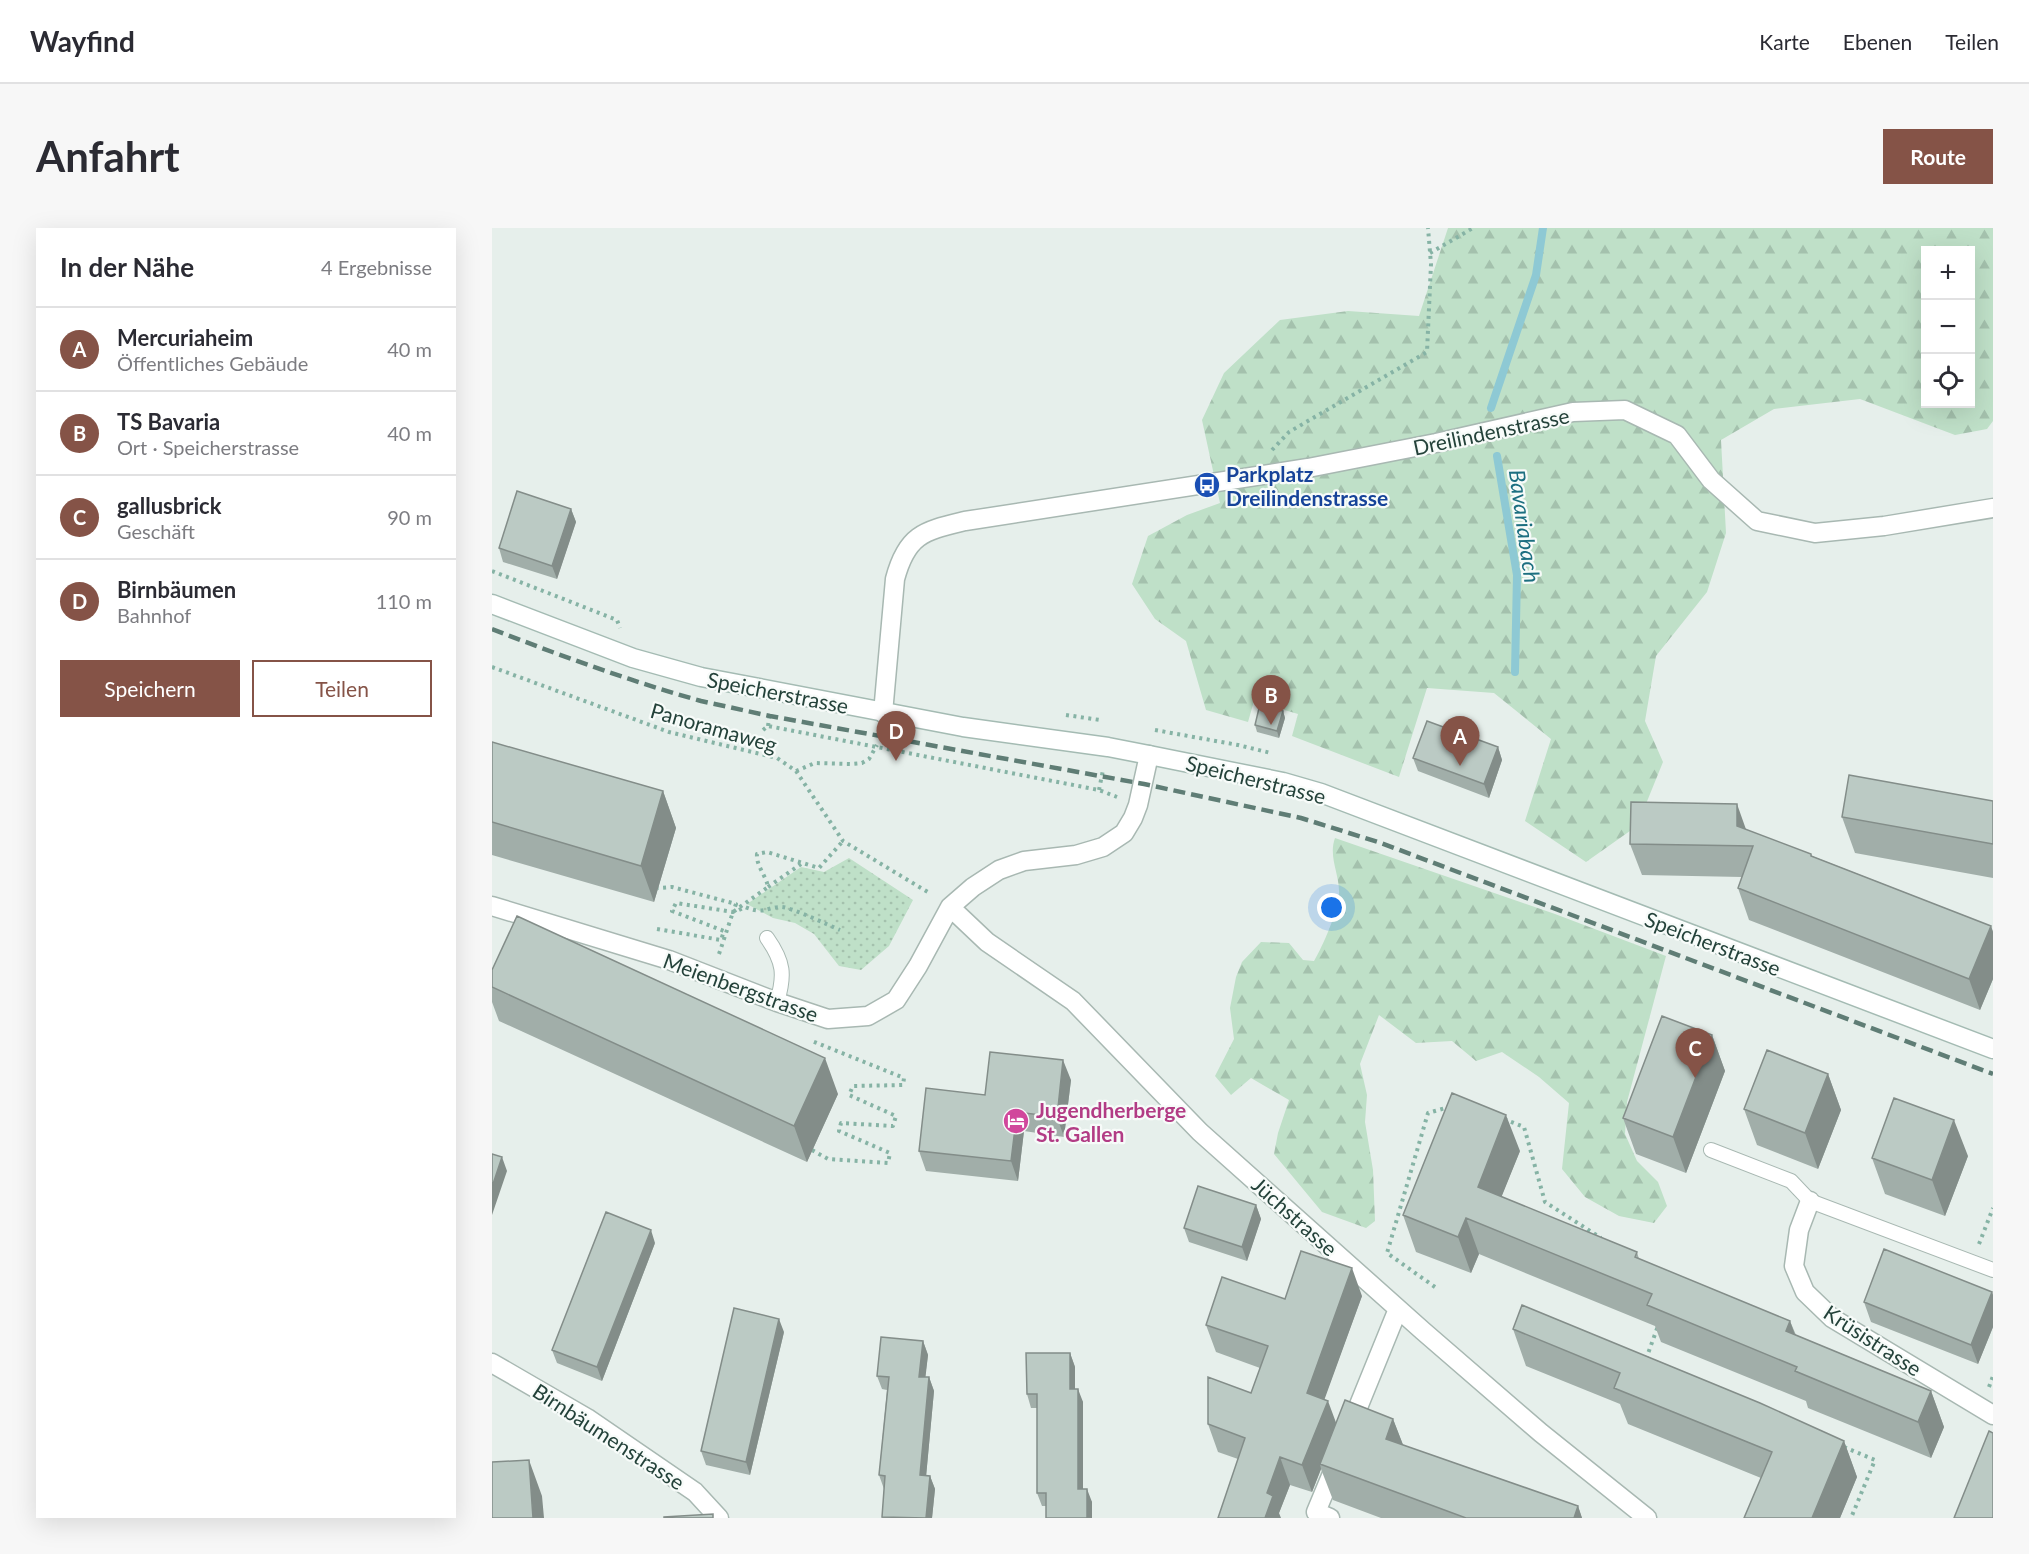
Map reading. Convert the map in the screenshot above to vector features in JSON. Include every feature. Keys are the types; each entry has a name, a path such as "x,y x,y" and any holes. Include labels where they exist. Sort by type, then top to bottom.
{"street":[{"name":"Dreilindenstrasse","path":"883,713 895,579 900,561 907,547 920,535 965,521 1308,468 1436,443 1573,412 1625,410 1677,435 1711,480 1757,521 1815,533 1884,526 1993,508"},
{"name":"Speicherstrasse","path":"492,604 633,658 690,674 774,693 963,727 1108,747 1272,780 1330,796 1993,1049"},
{"name":"Meienbergstrasse","path":"492,906 669,960 777,1002 828,1019 868,1016 896,1000 918,966 950,907 973,886 999,870 1024,861 1076,855 1103,847 1124,832 1138,804 1149,755"},
{"name":"Jüchstrasse","path":"950,907 987,942 1073,1001 1200,1132 1398,1310 1541,1433 1647,1518"},
{"name":"Krüsistrasse","path":"1810,1201 1799,1230 1794,1266 1805,1292 1833,1318 1993,1415"},
{"path":"1323,1515 1343,1445 1398,1310"},
{"name":"Birnbäumenstrasse","path":"492,1363 587,1418 695,1492 719,1518"}],"lane":[{"path":"767,938 776,951 783,976 777,1002"},
{"path":"1711,1150 1791,1181 1810,1201 1993,1270"}],"path":[{"path":"1243,478 1289,432 1427,352 1430,253 1428,228"},
{"path":"1430,253 1473,228"},
{"path":"492,571 617,620 620,628 618,633"},
{"name":"Panoramaweg","path":"492,667 669,732 777,758 796,771 843,841 950,907"},
{"path":"763,730 768,726 771,708"},
{"path":"768,726 1042,777 1099,790 1138,804"},
{"path":"796,771 815,763 862,763 869,759 876,746"},
{"path":"1099,790 1102,770"},
{"path":"768,887 767,879 756,860 757,854 767,852 819,868 843,841"},
{"path":"733,912 801,864"},
{"path":"658,888 672,887 736,904 718,958"},
{"path":"648,928 722,940 724,931 672,911 676,903 733,912 746,907 756,912 783,907 840,930"},
{"path":"809,1040 904,1078 903,1085 853,1086 849,1095 896,1116 893,1126 841,1123 839,1131 890,1153 888,1163 828,1159 812,1150"},
{"path":"1435,1287 1387,1253 1428,1113 1450,1106"},
{"path":"1503,1119 1524,1127 1545,1202 1604,1240"},
{"path":"1644,1364 1659,1324"},
{"path":"1844,1447 1875,1460 1851,1518"}],"green space":[{"path":"1448,228 1993,228 1993,421 1987,429 1955,435 1860,399 1774,409 1721,440 1726,533 1707,592 1656,656 1645,721 1663,762 1637,826 1586,862 1525,821 1551,739 1494,693 1427,688 1399,777 1292,736 1298,714 1254,701 1248,722 1206,710 1186,641 1155,619 1132,584 1148,536 1187,515 1220,503 1202,420 1224,373 1280,320 1348,311 1419,316"},
{"path":"1335,838 1555,914 1666,956 1627,1102 1625,1134 1637,1161 1658,1182 1667,1206 1654,1223 1619,1216 1585,1197 1562,1169 1569,1103 1539,1077 1502,1052 1476,1061 1452,1041 1416,1043 1379,1015 1360,1064 1367,1095 1365,1122 1373,1170 1375,1221 1366,1228 1322,1212 1274,1154 1289,1100 1251,1078 1231,1095 1215,1076 1234,1039 1230,1008 1236,977 1242,962 1261,942 1289,943 1303,960 1314,961 1318,955 1330,928 1338,901 1339,887 1333,859"},
{"path":"849,858 913,900 889,946 861,970 839,966 814,934 795,923 773,918 747,904 801,867 824,872"}],"building":[{"path":"517,491 571,509 552,566 499,548"},
{"path":"1260,704 1283,711 1277,731 1255,725"},
{"path":"1427,721 1498,747 1484,784 1413,758"},
{"path":"492,742 663,791 641,866 492,822"},
{"path":"1849,775 1993,801 1993,844 1842,817"},
{"path":"1631,802 1737,804 1737,826 1991,926 1969,979 1738,888 1753,846 1630,844"},
{"path":"517,916 825,1058 794,1126 492,987 492,970"},
{"path":"1662,1016 1712,1035 1673,1137 1623,1118"},
{"path":"1767,1050 1828,1074 1805,1133 1744,1109"},
{"name":"Jugendherberge St. Gallen","path":"990,1052 1063,1060 1057,1117 1017,1112 1011,1161 919,1151 926,1088 985,1095"},
{"path":"1452,1093 1506,1115 1478,1187 1637,1252 1635,1257 1790,1321 1786,1331 1931,1391 1918,1422 1795,1371 1797,1367 1647,1305 1652,1294 1466,1218 1458,1237 1403,1215"},
{"path":"1894,1098 1954,1120 1932,1180 1872,1158"},
{"path":"492,1154 502,1157 492,1187"},
{"path":"1198,1186 1256,1205 1242,1247 1184,1228"},
{"path":"606,1212 651,1230 597,1367 552,1350"},
{"path":"1884,1249 1992,1292 1971,1345 1864,1302"},
{"path":"1301,1251 1352,1268 1307,1393 1328,1401 1302,1465 1280,1457 1267,1493 1273,1496 1265,1518 1218,1518 1245,1438 1208,1424 1208,1377 1251,1393 1268,1346 1206,1325 1222,1277 1285,1299"},
{"path":"1522,1305 1760,1403 1844,1441 1812,1518 1744,1518 1772,1452 1614,1388 1620,1373 1513,1329"},
{"path":"734,1308 779,1319 746,1462 701,1451"},
{"path":"881,1337 923,1341 919,1377 929,1377 920,1475 930,1476 926,1518 882,1517 885,1476 879,1475 889,1377 877,1376"},
{"path":"1026,1353 1070,1353 1070,1389 1078,1389 1078,1489 1087,1489 1087,1518 1046,1518 1046,1493 1037,1493 1037,1394 1027,1394"},
{"path":"1345,1400 1393,1419 1386,1439 1578,1506 1574,1518 1466,1518 1320,1464"},
{"path":"1989,1431 1993,1433 1993,1518 1954,1518"},
{"path":"529,1460 533,1518 492,1518 492,1462"},
{"path":"713,1514 713,1518 664,1518 664,1517"}],"waterway":[{"name":"Bavariabach","path":"1491,408 1536,275 1543,228"},
{"name":"Bavariabach","path":"1497,456 1517,575 1515,672"}],"railway":[{"path":"492,629 596,668 701,701 770,716 1144,784 1301,818 1381,843 1993,1074"}],"place":[{"name":"Parkplatz Dreilindenstrasse","path":"1207,485"},
{"name":"TS Bavaria","path":"1271,725"},
{"name":"Birnbäumen","path":"896,761"},
{"name":"Mercuriaheim","path":"1460,766"},
{"name":"gallusbrick","path":"1695,1078"},
{"name":"Jugendherberge St. Gallen","path":"1016,1121"}]}
